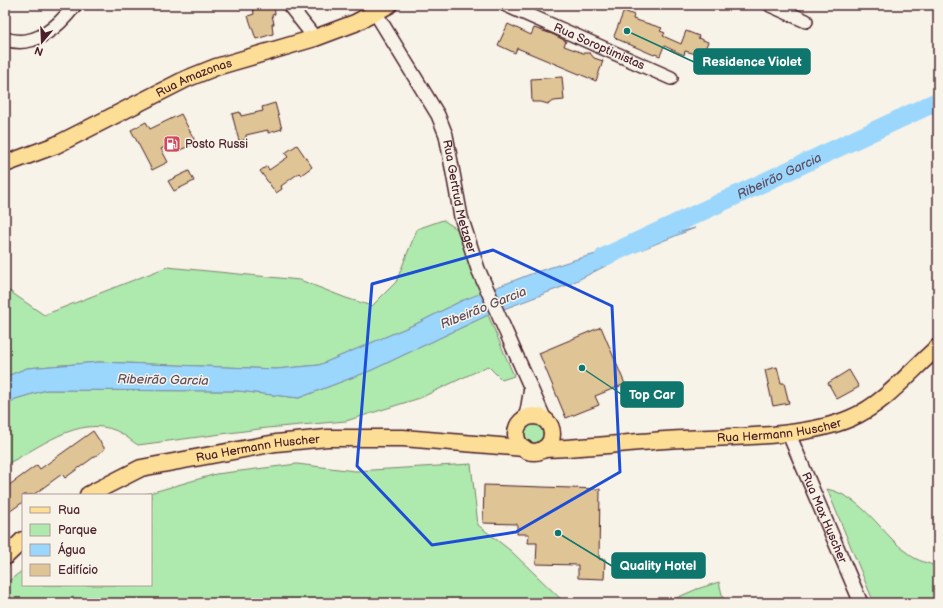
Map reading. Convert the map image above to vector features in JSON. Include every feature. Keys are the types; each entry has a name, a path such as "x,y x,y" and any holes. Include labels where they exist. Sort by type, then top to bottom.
{"main road":[{"name":"Rua Amazonas","path":"5,164 31,156 62,142 136,102 186,79 216,67 315,38 355,23 382,9"},
{"name":"Rua Hermann Huscher","path":"544,449 594,447 663,440 788,432 819,427 851,418 866,410 882,399 938,347"},
{"path":"531,416 538,416 548,423 552,436 544,449 537,451 524,448 517,439 520,423 531,416"},
{"name":"Rua Hermann Huscher","path":"435,440 490,437 505,434 520,423"},
{"name":"Rua Hermann Huscher","path":"548,423 560,435 594,447"},
{"name":"Rua Hermann Huscher","path":"90,494 141,468 276,443 327,438 370,437 435,440 524,448"},
{"path":"5,556 22,541"}],"street":[{"path":"5,39 22,42 35,40 50,32 63,20 75,5"},
{"path":"289,5 315,38"},
{"name":"Rua Soroptimistas","path":"506,5 671,78"},
{"path":"770,5 806,21"},
{"name":"Rua Gertrud Metzger","path":"382,9 438,115 446,135 462,217 478,269 548,423"},
{"path":"520,423 527,411 531,388"},
{"name":"Rua Max Huscher","path":"788,432 861,603"}],"highlighted area":[{"path":"493,250 612,306 620,472 516,532 432,545 357,466 372,284"}],"green space":[{"path":"443,220 457,229 482,294 461,301 418,323 319,365 276,369 99,362 27,368 5,377 5,288 44,315 167,267 300,280 346,298 372,306 396,282 417,229"},
{"path":"488,315 514,376 502,380 488,366 420,398 346,421 267,428 138,445 117,431 102,427 88,427 73,430 59,436 5,465 5,408 15,399 46,390 238,391 299,398 372,370"},
{"path":"534,425 540,428 543,434 540,440 534,443 528,440 525,434 528,428"},
{"path":"297,464 355,471 471,464 478,525 511,551 565,603 5,603 5,584 22,571 22,586 152,586 152,494 146,494 216,474"},
{"path":"827,489 840,493 852,500 872,517 890,537 913,557 938,567 938,603 874,603"},
{"path":"719,582 724,603 665,603 697,589"}],"water":[{"path":"695,228 623,257 570,284 488,315 372,370 299,398 238,391 46,390 15,399 5,408 5,377 27,368 99,362 276,369 319,365 418,323 461,301 536,272 577,259"}],"building":[{"path":"261,5 274,5 275,14 272,15 274,24 272,24 273,34 256,39 248,16 254,14 253,8"},
{"path":"624,11 634,15 633,19 662,28 660,31 665,33 663,36 681,44 686,31 699,36 698,38 708,42 704,51 696,54 685,51 684,55 664,46 660,56 654,55 617,39 614,36"},
{"path":"508,24 531,35 534,28 552,34 566,41 564,46 583,53 590,53 594,58 603,61 596,81 517,48 515,53 498,45"},
{"path":"562,77 564,100 554,101 548,104 532,102 531,79"},
{"path":"275,103 282,129 268,133 268,130 246,135 246,139 239,141 232,114 240,112 241,116 263,111 262,107"},
{"path":"181,114 196,143 180,150 176,141 161,149 168,162 152,170 131,130 146,122 150,129"},
{"path":"297,145 312,167 301,175 299,173 281,186 282,189 276,193 260,171 267,166 269,170 288,157 285,153"},
{"path":"189,171 194,181 174,191 168,181"},
{"path":"601,327 625,384 595,396 599,405 566,418 539,353"},
{"path":"777,367 781,383 784,383 789,403 773,406 765,370"},
{"path":"849,370 859,387 837,399 828,383"},
{"path":"93,431 105,449 65,478 62,474 34,494 22,494 22,503 9,512 5,506 5,488 37,465 40,469"},
{"path":"484,485 600,489 599,559 605,559 604,579 578,578 578,565 536,564 537,543 528,543 529,534 517,534 517,524 483,523"}],"waterway":[{"name":"Ribeirão Garcia","path":"604,257 938,101"}],"place":[{"name":"Residence Violet","path":"627,31"},
{"name":"Posto Russi","path":"172,144"},
{"name":"Top Car","path":"582,368"},
{"name":"Quality Hotel","path":"558,533"}]}
